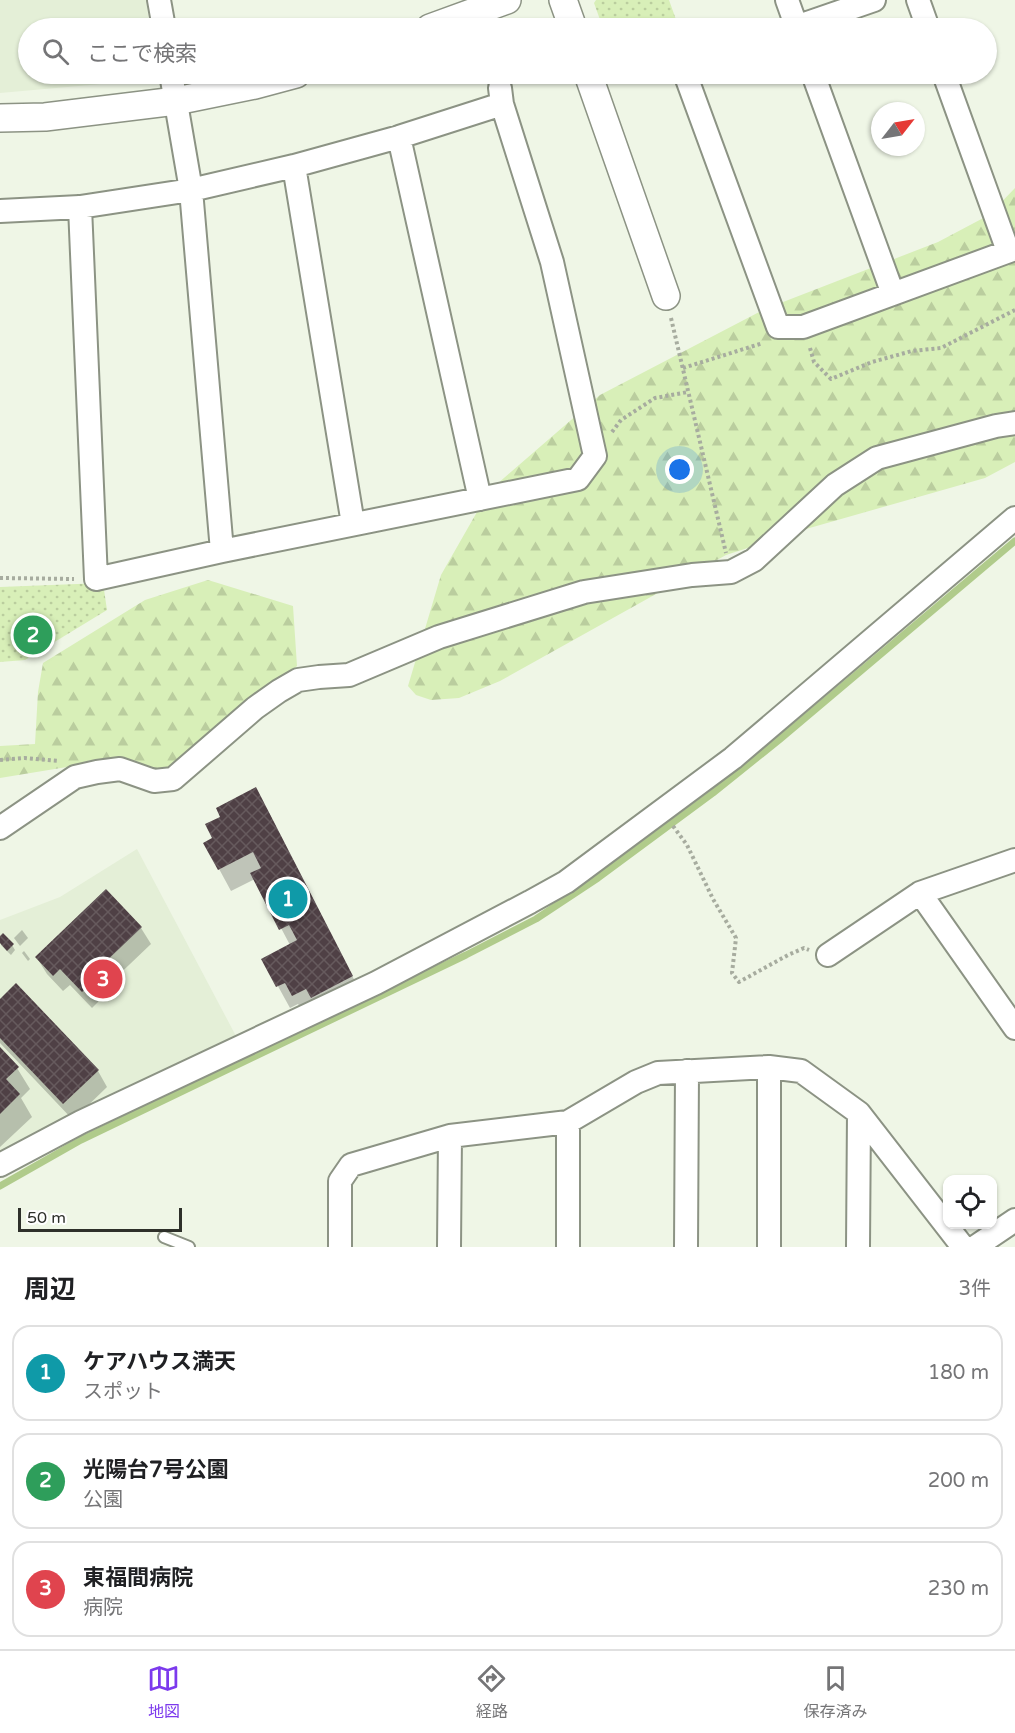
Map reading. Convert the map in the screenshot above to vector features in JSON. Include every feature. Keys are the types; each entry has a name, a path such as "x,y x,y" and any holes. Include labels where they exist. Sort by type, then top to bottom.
{"street":[{"path":"159,0 162,18"},
{"path":"450,18 471,7 507,0"},
{"path":"563,0 569,18"},
{"path":"787,0 793,18"},
{"path":"824,18 874,0"},
{"path":"918,0 924,18"},
{"path":"173,84 191,190 222,552"},
{"path":"0,118 45,117 176,101 259,84"},
{"path":"592,84 666,296"},
{"path":"689,84 778,327 803,327 1011,250 949,84"},
{"path":"817,84 893,294"},
{"path":"0,211 80,207 191,190 294,166 399,137 501,96 552,262 595,456 578,479 96,579 80,207"},
{"path":"399,137 480,499"},
{"path":"294,166 353,525"},
{"path":"0,828 75,777 120,769 154,781 173,779 255,708 298,680 349,675 439,637 584,592 692,574 731,572 754,560 835,485 877,458 1015,423"},
{"path":"0,1165 81,1122 376,983 566,882 733,758 1015,518"},
{"path":"828,955 921,893 1015,860"},
{"path":"921,893 1015,1028"},
{"path":"769,1067 769,1247"},
{"path":"340,1247 340,1181 351,1165 450,1137 568,1122 636,1082 658,1073 769,1067 801,1071 859,1113 963,1247"},
{"path":"686,1247 687,1071"},
{"path":"858,1247 859,1113"},
{"path":"568,1122 568,1247"},
{"path":"449,1247 450,1137"},
{"path":"975,1247 1015,1220"}],"lane":[{"path":"164,1237 189,1247"}],"path":[{"path":"666,296 731,572"},
{"path":"803,327 814,362 831,379 872,362 912,351 940,348 1015,310"},
{"path":"682,368 765,342 778,327"},
{"path":"595,456 621,420 655,398 688,392"},
{"path":"0,578 96,579"},
{"path":"662,811 687,845 713,899 736,938 732,973 739,981 804,948 818,954 828,955"}],"shaded area":[{"path":"0,0 146,0 149,18 18,18 18,84 101,84 0,93"},
{"path":"137,849 237,1038 0,1156 0,920 60,897"}],"green space":[{"path":"596,0 669,0 675,18 599,18 594,3"},
{"path":"1015,188 1015,462 985,478 806,529 726,555 500,681 459,698 431,700 416,695 408,686 441,575 489,491 600,395 765,309 938,242 989,215"},
{"path":"208,580 293,606 297,666 177,770 143,768 91,760 67,767 0,778 0,746 35,744 38,692 43,663 145,600"},
{"path":"103,583 107,610 25,660 0,662 0,587"}],"building":[{"path":"256,787 353,976 311,998 306,989 292,996 285,983 276,987 261,959 297,940 289,925 279,930 250,873 261,868 253,852 218,870 203,843 212,838 205,824 220,817 216,808"},
{"path":"106,889 142,927 99,968 103,972 82,992 60,969 53,976 35,957"},
{"path":"3,933 14,944 7,951 0,943 0,936"},
{"path":"16,983 99,1070 63,1104 0,1038 0,999"},
{"path":"0,1047 19,1067 6,1079 20,1094 0,1114"}],"waterway":[{"path":"0,1186 81,1140 536,919 598,878 713,793 1015,541"}],"place":[{"name":"光陽台7号公園","path":"33,635"},
{"name":"ケアハウス満天","path":"288,899"},
{"name":"東福間病院","path":"103,979"}]}
